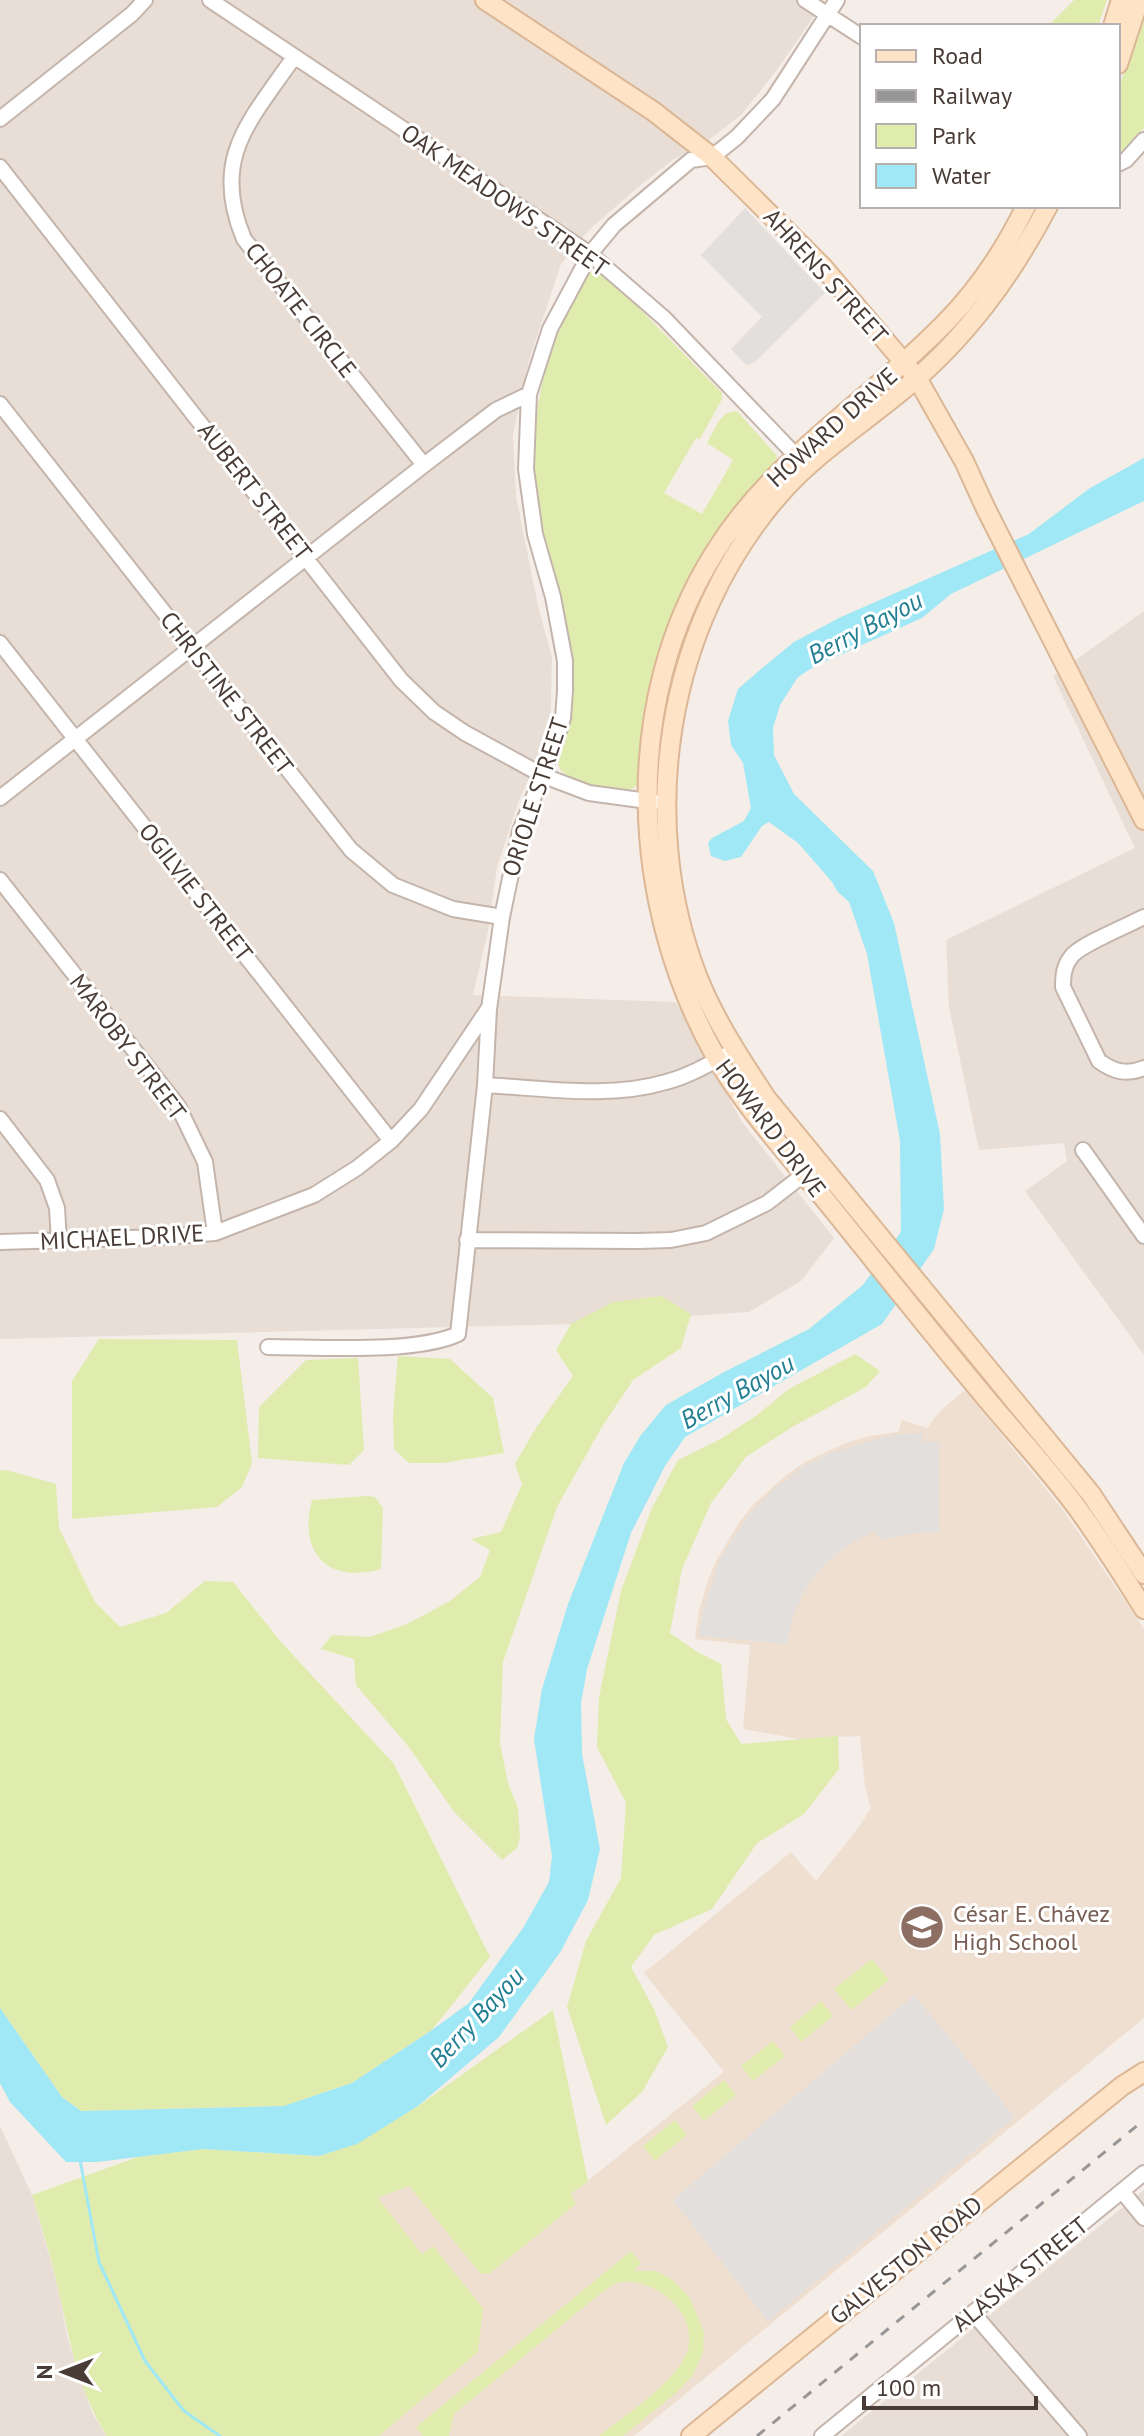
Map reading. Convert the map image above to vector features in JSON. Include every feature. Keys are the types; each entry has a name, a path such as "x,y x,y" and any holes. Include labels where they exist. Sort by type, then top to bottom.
{"main road":[{"name":"AHRENS STREET","path":"485,0 653,111 712,157 823,267 917,378 964,461 1144,820"},
{"path":"1114,24 1121,0"},
{"path":"1120,58 1139,0"},
{"name":"HOWARD DRIVE","path":"1025,208 1004,248 970,295 904,363 746,509 712,555 696,584 672,647 655,713 648,801 650,844 664,932 675,969 726,1055 820,1162 1091,1494 1144,1574"},
{"name":"HOWARD DRIVE","path":"1047,208 1031,239 986,308 917,378 801,461 733,557 701,620 674,714 668,803 672,881 682,927 740,1092 1077,1507 1144,1609"},
{"path":"672,647 689,655"},
{"path":"664,932 682,927"},
{"path":"977,1387 993,1375"},
{"path":"1077,1507 1091,1494"},
{"name":"GALVESTON ROAD","path":"1122,2086 1144,2061"},
{"name":"GALVESTON ROAD","path":"691,2436 1122,2086 1144,2072"}],"street":[{"path":"0,119 132,14 145,0"},
{"name":"OAK MEADOWS STREET","path":"210,0 590,254 664,318 801,461"},
{"path":"805,0 860,36"},
{"name":"ORIOLE STREET","path":"268,1347 383,1347 445,1340 458,1334 485,1085 489,1009 502,917 520,831 544,776 563,718 565,661 553,597 535,534 526,469 529,394 550,329 590,254 614,225 691,160 712,157 737,137 773,99 837,0"},
{"name":"CHOATE CIRCLE","path":"294,57 239,137 230,180 235,217 244,239 424,465"},
{"path":"1120,163 1144,140"},
{"name":"AUBERT STREET","path":"0,167 401,680 434,712 465,733 544,776 589,793 668,803"},
{"path":"0,798 496,410 529,394"},
{"name":"CHRISTINE STREET","path":"0,404 351,850 393,885 453,909 502,917"},
{"name":"OGILVIE STREET","path":"0,643 391,1141"},
{"name":"MAROBY STREET","path":"0,880 178,1106 205,1162 215,1233"},
{"path":"1144,917 1073,953 1064,969 1063,987 1099,1061 1110,1069 1122,1072 1144,1068"},
{"name":"MICHAEL DRIVE","path":"0,1242 215,1233 314,1195 357,1168 391,1141 429,1098 489,1009"},
{"path":"485,1085 598,1091 647,1087 669,1082 726,1055"},
{"path":"0,1119 47,1180 57,1208 59,1241"},
{"path":"1083,1150 1144,1236"},
{"path":"467,1240 671,1240 706,1233 767,1203 820,1162"},
{"name":"ALASKA STREET","path":"824,2435 1144,2173"},
{"path":"1122,2191 1144,2218"},
{"path":"973,2313 1079,2436"}],"shaded area":[{"path":"0,0 825,0 742,114 637,188 589,230 561,264 529,360 513,435 516,496 538,606 552,657 551,707 546,744 519,800 497,867 488,931 473,995 676,1002 742,1122 834,1238 801,1281 749,1312 571,1324 0,1339"},
{"path":"745,208 825,293 754,363 746,365 731,349 762,317 701,255"},
{"path":"1144,611 1144,1355 1025,1191 1067,1161 1064,1143 979,1150 949,1007 946,940 1135,848 1053,676"},
{"name":"César E. Chávez High School","path":"965,1390 1063,1510 1144,1629 1144,2018 634,2436 351,2436 377,2199 408,2186 571,2194 724,2072 644,1973 791,1852 816,1881 871,1808 865,1787 860,1736 799,1739 743,1729 750,1645 695,1639 707,1583 740,1521 785,1476 805,1462 846,1443 898,1432 902,1420 927,1428 940,1411"},
{"path":"922,1433 923,1441 939,1442 939,1532 880,1540 875,1531 852,1542 828,1561 807,1585 794,1613 787,1644 699,1636 703,1610 720,1559 751,1512 773,1490 801,1468 833,1452 892,1435"},
{"path":"914,1995 1015,2117 768,2321 673,2200"},
{"path":"0,2126 32,2195 58,2287 68,2340 92,2413 107,2436 0,2436"},
{"path":"1144,2190 1144,2436 841,2436"}],"green space":[{"path":"1074,0 1107,0 1099,24 1050,24"},
{"path":"1144,14 1144,128 1120,153 1120,84"},
{"path":"591,272 597,272 633,302 722,393 722,399 700,439 696,438 664,493 702,514 733,460 707,443 727,413 738,412 777,456 776,464 691,583 642,780 627,789 583,782 564,774 559,766 571,713 572,680 564,624 541,532 534,475 536,417 548,361 575,298"},
{"path":"661,1296 691,1314 681,1348 633,1380 600,1430 557,1507 503,1662 500,1743 508,1783 518,1808 520,1838 517,1848 502,1860 455,1813 408,1746 356,1685 354,1659 321,1649 332,1635 370,1637 407,1624 450,1601 480,1577 490,1550 471,1539 501,1532 522,1484 515,1464 573,1376 556,1350 571,1324 613,1302"},
{"path":"99,1339 237,1340 252,1463 242,1487 217,1507 72,1519 72,1381"},
{"path":"855,1354 880,1371 866,1387 792,1427 746,1457 711,1503 682,1569 670,1633 721,1664 726,1719 741,1744 838,1736 839,1769 804,1814 757,1843 712,1909 654,1935 631,1967 654,2009 668,2047 642,2092 606,2125 567,2007 586,1941 621,1878 626,1803 597,1747 599,1697 621,1591 652,1508 678,1460 719,1440 789,1389"},
{"path":"398,1356 450,1359 493,1398 504,1453 443,1463 409,1463 394,1449 393,1415"},
{"path":"358,1358 364,1450 349,1465 258,1458 259,1407 306,1360"},
{"path":"0,1471 56,1484 59,1528 95,1602 120,1627 166,1613 205,1581 233,1582 281,1642 394,1764 490,1957 432,2030 352,2083 284,2106 81,2111 62,2097 0,2008"},
{"path":"375,1497 383,1508 381,1569 362,1573 332,1568 321,1560 309,1535 312,1500"},
{"path":"872,1959 889,1980 851,2010 834,1989"},
{"path":"821,2001 833,2016 801,2042 790,2027"},
{"path":"553,2010 588,2181 571,2194 576,2204 489,2274 480,2273 409,2186 378,2198 422,2254 433,2246 483,2308 478,2352 379,2436 107,2436 81,2381 32,2195 138,2157 203,2149 319,2156 356,2144 418,2106"},
{"path":"773,2041 785,2056 753,2081 741,2066"},
{"path":"724,2080 736,2095 704,2121 692,2106"},
{"path":"675,2120 687,2135 655,2161 643,2146"},
{"path":"631,2251 641,2263 634,2271 657,2271 674,2281 690,2298 704,2332 703,2353 693,2375 676,2393 623,2436 599,2436 672,2375 687,2352 689,2338 681,2313 661,2293 635,2282 619,2282 601,2293 454,2414 449,2436 423,2436 416,2427"}],"water":[{"name":"Berry Bayou","path":"1144,458 1144,501 951,594 922,618 815,666 798,677 780,705 773,728 774,755 794,794 873,871 894,923 940,1134 944,1209 934,1249 882,1324 685,1437 665,1466 631,1533 587,1669 581,1703 582,1754 600,1849 588,1900 561,1951 499,2037 418,2106 357,2144 319,2156 203,2149 97,2162 66,2162 10,2102 0,2083 0,2008 62,2097 81,2111 284,2106 352,2083 469,2003 523,1928 549,1882 552,1856 534,1739 542,1689 568,1604 624,1463 641,1435 666,1405 809,1329 863,1285 901,1232 900,1141 867,954 849,902 798,843 769,822 762,826 741,857 725,861 711,856 708,843 712,838 744,821 751,808 743,763 731,745 728,721 738,689 794,642 839,618 1029,534 1090,488"}],"waterway":[{"path":"80,2160 99,2262 145,2361 184,2411 220,2436"}],"railway":[{"path":"757,2436 1144,2120"}],"place":[{"name":"César E. Chávez High School","path":"922,1927"}]}
